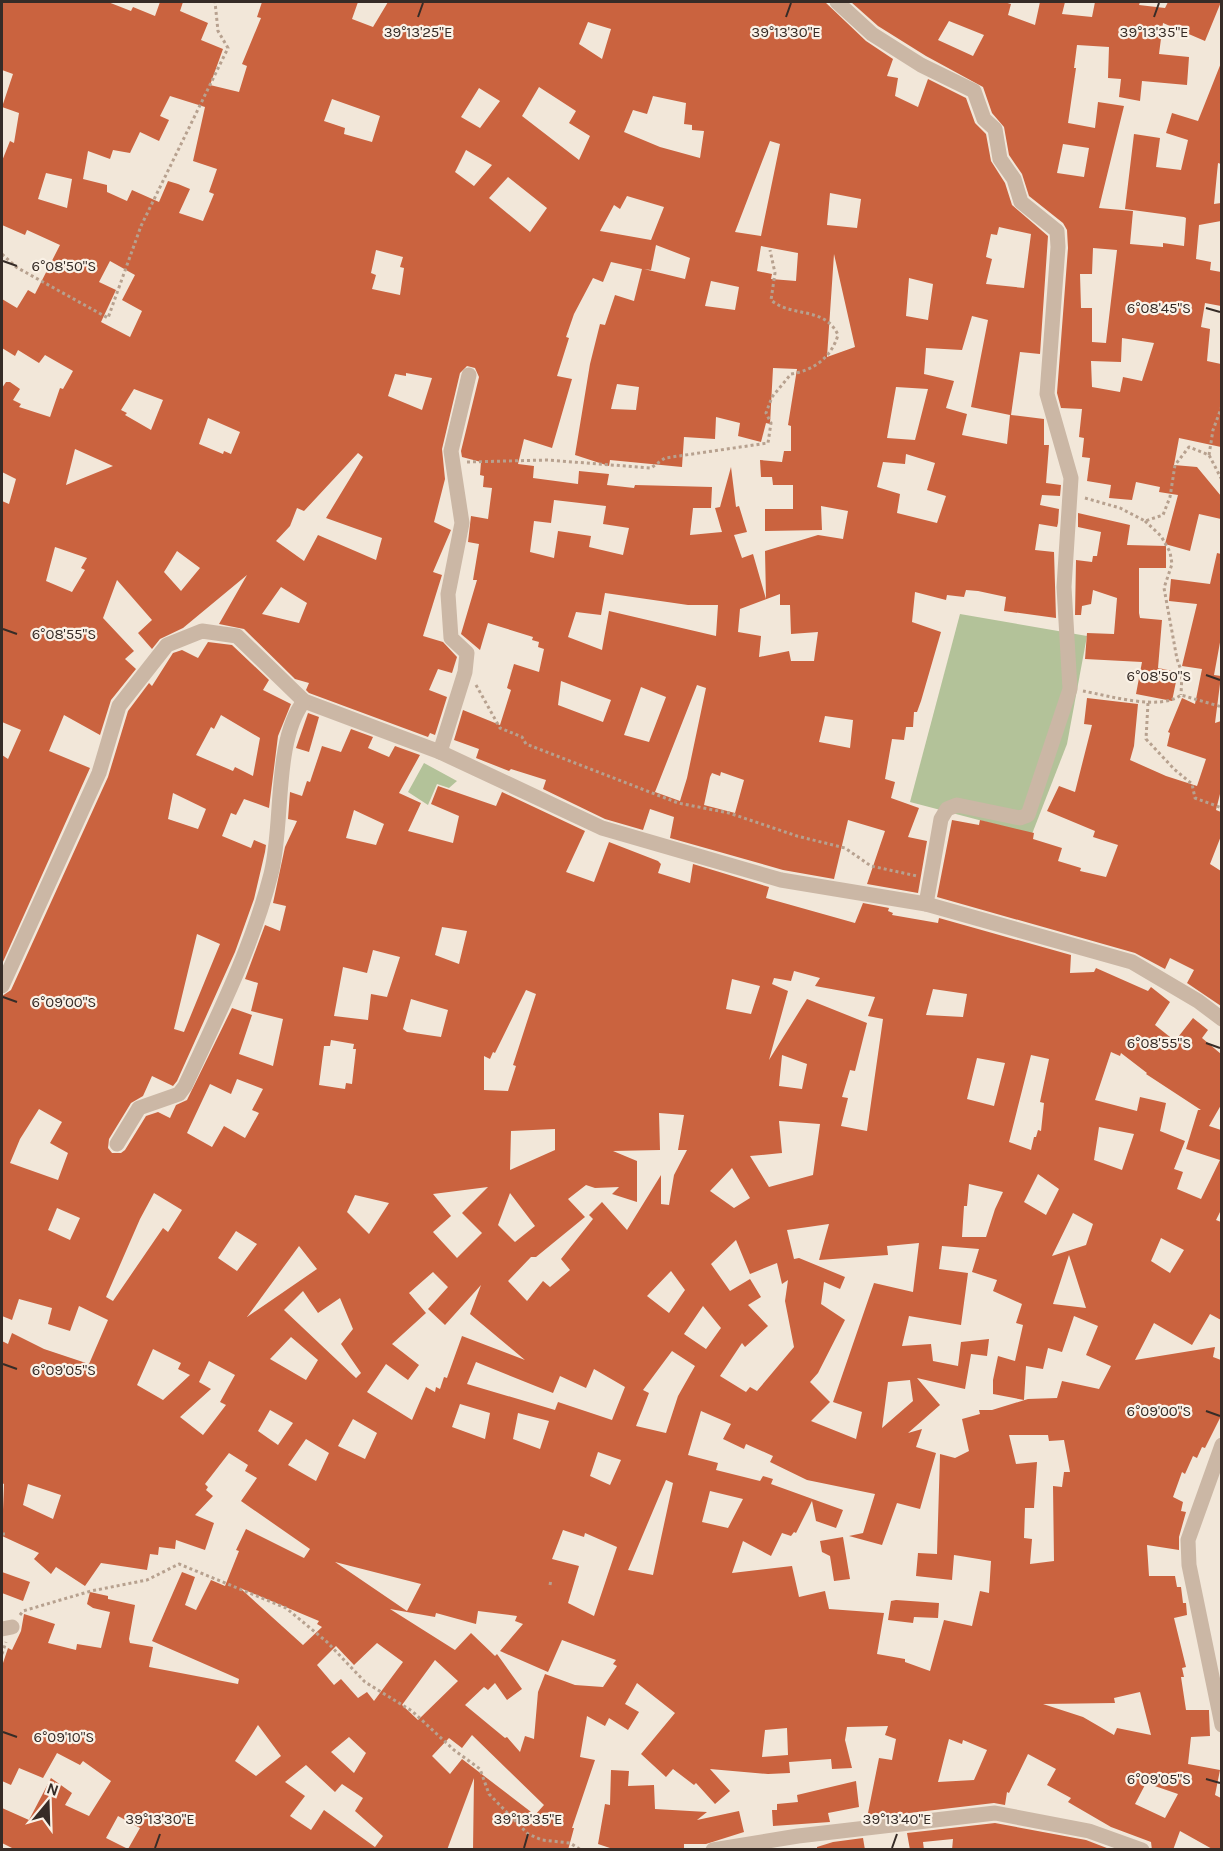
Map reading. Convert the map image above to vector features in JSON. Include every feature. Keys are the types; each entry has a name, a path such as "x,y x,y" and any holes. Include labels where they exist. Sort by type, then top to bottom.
{"street":[{"path":"837,2 872,34 921,65 974,91 984,119 995,129 1000,159 1014,179 1022,202 1057,231 1058,247 1047,394 1071,478 1064,587 1070,689 1028,815 1020,818 957,805 947,809 941,819 926,904"},
{"path":"440,752 467,653 451,638 448,594 462,523 451,466 451,452 469,375"},
{"path":"2,986 99,773 119,706 167,645 202,631 237,636 304,701 440,752 602,828 781,880 926,904 1131,962 1198,1000 1221,1018"},
{"path":"117,1144 138,1108 179,1094 224,1004 246,951 271,876 278,844 276,826 286,745 294,713 304,701"},
{"path":"1221,1445 1188,1540 1189,1565 1221,1725"},
{"path":"713,1850 798,1836 994,1812 1089,1831 1142,1850"}],"path":[{"path":"2,254 16,267 108,318 141,226 228,48 218,31 215,2"},
{"path":"451,466 483,461 547,460 651,468 665,458 768,443 771,423 766,413 772,397 791,374 803,372 824,360 834,349 838,335 833,325 819,316 778,306 771,300 775,273 770,250"},
{"path":"1221,406 1213,430 1209,455 1221,480"},
{"path":"1145,521 1163,515 1170,497 1175,465 1189,447 1209,455"},
{"path":"1070,495 1096,499 1145,521 1161,536 1170,552 1172,564 1164,588 1177,660 1182,672 1181,695 1172,702 1148,703 1070,689"},
{"path":"466,661 500,728 522,737 526,744 678,803 729,813 797,836 845,848 871,866 931,880"},
{"path":"1181,695 1221,707"},
{"path":"1148,703 1146,739 1174,769 1192,784 1195,798 1221,808"},
{"path":"2,1534 8,1534"},
{"path":"7,1628 23,1611 91,1591 147,1580 179,1564 209,1575 286,1608 327,1642 365,1682 412,1711 454,1750 480,1769 489,1794 528,1834 542,1840 570,1843 581,1850"},
{"path":"550,1585 551,1580"}],"green space":[{"path":"960,614 1087,636 1067,744 1032,834 910,802"},
{"path":"424,763 457,781 449,788 437,784 428,805 408,792"}],"building":[{"path":"2,2 108,2 131,11 133,7 155,16 160,2 183,2 180,11 208,23 201,40 223,49 210,85 239,92 247,66 242,64 261,18 257,17 262,2 358,2 352,19 373,27 388,2 825,2 866,41 893,59 887,76 898,78 895,96 918,107 928,79 966,98 975,123 986,134 991,161 1005,183 1012,205 1048,236 1040,354 1020,352 1011,415 1044,419 1044,445 1049,445 1046,483 1061,485 1060,496 1042,495 1040,505 1059,509 1058,523 1057,527 1039,524 1035,550 1054,552 1056,618 1004,611 1006,597 978,591 966,590 964,597 947,595 946,600 915,592 912,622 941,632 921,701 917,712 914,712 913,727 906,727 904,740 892,739 885,779 895,782 891,798 919,808 908,837 927,841 918,893 867,884 885,831 848,820 834,879 783,870 670,838 674,817 650,809 643,830 605,819 543,789 546,780 511,769 509,771 476,758 479,749 454,740 463,710 500,725 511,690 507,688 514,664 539,672 544,649 538,647 539,642 532,640 533,637 488,623 480,650 461,634 477,580 473,580 479,544 468,542 471,516 488,519 492,488 483,487 484,476 480,475 481,462 462,457 461,451 479,377 475,368 467,366 460,373 442,449 445,479 434,522 451,530 433,572 442,575 423,636 443,642 457,657 452,673 438,669 429,690 447,697 435,735 430,733 428,737 309,693 306,690 309,683 295,679 244,629 219,624 247,575 183,628 160,639 152,649 138,633 152,620 117,580 103,618 134,651 125,659 136,669 111,700 100,735 64,715 49,751 90,768 2,964 2,755 8,759 21,730 2,722 2,501 9,504 16,479 2,472 2,388 6,382 10,382 20,389 13,400 21,404 19,407 50,417 60,388 63,389 73,371 45,355 39,363 18,350 15,356 2,348 2,299 17,308 28,290 35,294 60,245 27,230 25,235 2,225 2,161 10,141 14,143 19,113 2,107 13,74 2,70","holes":["588,22 611,29 602,59 579,44","539,87 576,111 569,123 590,136 579,160 522,116","479,88 500,101 480,128 461,117","170,96 205,107 193,161 217,169 209,192 214,194 203,221 179,213 190,189 178,184 168,181 159,202 132,190 127,201 107,192 107,185 83,179 88,151 110,159 113,150 130,153 140,132 159,141 169,120 160,116","653,96 686,103 684,124 692,125 692,130 704,131 700,158 660,147 624,132 633,110 647,114","332,99 380,116 372,142 344,134 345,128 324,121","770,141 780,144 761,236 735,232","466,150 492,165 474,186 455,172","46,173 72,179 67,208 38,199","508,177 547,208 530,232 489,198","830,193 861,199 857,228 827,225","627,196 664,207 651,240 600,231 614,205 620,209","999,227 1031,234 1024,288 986,284 992,259 986,257 991,234 997,235","656,245 690,258 685,279 644,269 651,270","761,246 798,253 796,281 771,279 772,274 757,271","376,250 403,257 400,267 404,268 400,295 372,289 376,275 371,273","834,254 855,347 827,357","110,261 135,275 122,300 142,311 130,337 101,322 116,290 99,282","611,262 642,269 634,301 615,295 605,325 600,324 590,364 575,455 609,466 610,460 682,467 684,437 715,439 716,417 740,423 738,436 761,442 766,423 770,424 773,368 797,369 788,425 791,426 791,451 784,451 782,462 760,460 761,477 772,477 773,485 793,485 793,509 765,509 765,531 822,530 821,506 848,511 843,539 818,535 765,551 766,599 753,554 742,558 734,535 747,532 739,506 736,507 731,467 720,507 715,508 722,532 690,535 693,508 711,508 712,487 635,485 634,488 607,485 609,474 579,471 578,484 533,478 534,466 518,464 524,439 552,448 572,379 557,376 569,338 566,337 574,314 593,278 603,282","909,278 933,284 928,320 906,316","711,281 739,287 735,310 705,306","972,316 988,320 971,407 1010,415 1007,444 962,435 967,414 946,408 954,381 924,374 926,348 962,350","406,373 432,378 422,410 388,396 395,374 406,376","617,384 639,387 636,410 611,409","896,387 928,389 915,440 887,438","134,389 163,400 151,430 125,415 127,413 121,410","208,418 240,432 231,454 224,451 223,454 199,444","75,449 113,466 66,485","358,453 363,457 326,518 382,538 376,560 318,535 304,561 276,541 290,526 297,508 304,511","906,454 935,463 927,490 946,496 937,523 897,513 900,494 877,487 883,462 905,464","554,500 606,506 603,524 629,528 623,555 589,547 591,536 558,531 554,558 530,552 534,521 551,523","55,547 87,558 81,568 85,570 72,592 46,581","177,551 200,568 181,591 164,572","281,587 307,603 299,623 262,614","605,593 688,605 718,605 716,636 609,611 602,650 568,637 576,612 601,615","780,594 780,605 790,605 791,634 818,632 814,661 791,661 789,651 759,657 761,636 738,632 740,609","561,681 611,700 603,722 558,705","697,685 706,688 687,778 680,801 655,792","641,687 666,697 649,742 624,735","825,716 853,720 850,748 819,742","721,772 744,780 735,813 704,805 712,773 720,776"]},
{"path":"851,2 1004,2 1011,4 1008,15 1035,25 1040,2 1065,2 1062,14 1092,17 1095,2 1140,2 1139,5 1165,8 1168,2 1221,2 1205,41 1163,23 1159,54 1189,57 1187,85 1142,81 1140,101 1119,97 1121,79 1108,78 1109,47 1077,45 1068,123 1095,128 1098,102 1124,106 1099,208 1133,211 1130,244 1163,247 1163,243 1184,246 1186,218 1125,209 1134,134 1160,138 1156,167 1181,170 1188,140 1166,133 1172,113 1198,121 1221,63 1221,164 1218,163 1214,204 1221,203 1221,221 1199,225 1196,259 1211,262 1210,270 1221,272 1221,306 1205,303 1201,327 1210,329 1207,361 1221,364 1221,447 1179,438 1174,465 1197,467 1221,496 1221,519 1199,514 1190,551 1165,544 1178,495 1159,492 1160,487 1136,482 1132,500 1109,498 1111,485 1087,481 1090,458 1082,457 1084,438 1079,437 1082,409 1061,408 1057,393 1068,248 1067,230 1063,223 1029,196 1022,174 1009,155 1004,127 992,113 983,87 926,56 878,26","holes":["949,21 984,35 973,56 938,40","1063,144 1089,148 1084,177 1057,173","1093,248 1117,250 1106,343 1092,342 1092,308 1081,308 1080,274 1092,274","1122,338 1154,343 1142,381 1123,377 1120,392 1092,387 1091,361 1121,362"]},
{"path":"1078,513 1130,525 1127,545 1166,546 1166,568 1139,568 1139,613 1140,618 1162,620 1158,668 1178,672 1172,701 1136,694 1142,662 1085,659 1087,633 1114,634 1117,598 1093,590 1091,604 1082,606 1081,615 1075,615 1076,560 1092,562 1093,556 1097,556 1101,532 1078,527"},
{"path":"1217,553 1221,554 1221,637 1214,675 1221,676 1215,723 1221,721 1221,790 1216,810 1221,812 1221,836 1210,864 1221,871 1221,1006 1187,983 1194,970 1170,958 1165,969 1135,953 937,897 952,820 979,825 980,820 1034,833 1033,839 1062,848 1058,861 1081,868 1080,871 1106,877 1118,845 1093,837 1095,831 1047,811 1059,786 1075,792 1092,725 1084,724 1087,698 1138,704 1134,746 1130,760 1166,776 1197,786 1206,759 1167,746 1170,733 1168,732 1182,698 1195,704 1202,669 1182,666 1197,604 1169,601 1171,579 1210,584"},
{"path":"208,642 232,645 269,680 263,690 291,704 278,736 269,808 244,799 236,815 231,813 222,836 251,848 254,840 266,845 254,899 235,952 177,1081 173,1086 152,1076 143,1096 131,1103 109,1139 108,1148 112,1153 121,1153 125,1150 146,1116 158,1112 170,1118 176,1105 187,1100 232,1008 252,1015 239,1054 273,1066 283,1019 251,1011 258,983 245,979 265,925 280,931 286,906 273,903 285,847 297,821 288,819 290,792 302,796 307,781 310,782 322,746 341,752 351,729 373,737 368,748 389,757 395,746 420,755 399,793 421,803 408,831 453,843 459,816 431,804 438,786 496,806 502,792 585,831 566,872 594,882 609,842 658,861 661,864 658,873 690,883 693,864 769,887 766,898 855,923 863,903 889,908 888,911 893,913 892,915 938,923 939,918 1071,955 1070,973 1094,972 1096,968 1148,991 1151,987 1170,1002 1155,1025 1175,1041 1193,1018 1208,1030 1202,1038 1221,1054 1221,1105 1209,1126 1221,1130 1221,1210 1216,1220 1221,1222 1221,1320 1210,1314 1192,1345 1154,1323 1135,1360 1215,1347 1213,1357 1221,1360 1221,1416 1205,1448 1202,1447 1197,1458 1193,1456 1185,1474 1182,1472 1173,1497 1183,1502 1181,1511 1186,1512 1179,1537 1179,1550 1147,1545 1149,1576 1175,1576 1177,1587 1181,1587 1183,1603 1186,1603 1187,1615 1174,1618 1186,1667 1182,1668 1184,1677 1181,1677 1186,1710 1209,1710 1210,1736 1191,1737 1188,1764 1220,1770 1215,1795 1221,1798 1221,1850 1214,1850 1180,1831 1173,1850 1152,1850 1151,1842 1111,1827 1068,1802 1071,1798 1047,1785 1056,1769 1028,1754 1009,1793 1007,1792 1005,1805 994,1803 867,1818 879,1758 892,1760 896,1739 885,1735 888,1726 847,1727 845,1740 852,1768 832,1769 831,1759 789,1762 790,1773 768,1774 710,1769 730,1791 715,1804 696,1783 694,1785 673,1769 666,1777 641,1754 675,1713 637,1683 625,1704 639,1712 628,1730 609,1718 605,1726 587,1716 580,1757 595,1760 572,1828 574,1828 568,1850 473,1850 474,1778 447,1850 16,1850 2,1843 2,1808 29,1820 51,1778 72,1793 65,1805 89,1816 111,1781 83,1761 80,1765 57,1753 43,1778 19,1768 11,1785 2,1781 2,1666 8,1648 12,1650 21,1631 24,1614 55,1624 48,1643 76,1650 77,1644 101,1648 110,1612 93,1608 87,1604 90,1592 108,1596 108,1599 135,1605 129,1639 130,1643 153,1647 149,1667 238,1684 239,1679 152,1641 182,1572 195,1577 185,1605 196,1610 211,1580 225,1586 239,1551 236,1550 246,1529 304,1558 310,1549 241,1501 257,1478 245,1471 248,1465 229,1453 205,1484 208,1487 206,1490 213,1496 195,1515 214,1523 205,1550 176,1540 175,1549 159,1547 158,1555 150,1554 147,1570 101,1563 85,1586 56,1567 51,1574 34,1559 39,1553 2,1536 4,1484 2,1483 2,1341 8,1344 12,1333 44,1349 89,1364 108,1320 79,1306 70,1331 48,1324 52,1308 19,1299 12,1320 2,1316 2,996 11,990 108,777 128,711 149,683 152,686 173,653 182,650 198,658","holes":["221,715 260,738 253,776 235,767 233,771 196,755 211,727 214,729","173,793 206,809 198,829 168,819","354,810 384,824 376,845 346,838","442,927 467,931 459,964 435,955","197,934 220,944 184,1032 174,1029","373,950 400,957 387,997 371,994 368,1020 334,1016 343,967 367,973","794,971 820,978 815,986 875,997 868,1016 883,1019 867,1131 841,1126 848,1098 842,1097 850,1070 855,1071 867,1023 807,999 769,1060 788,991 772,984 774,978 791,981","732,979 760,986 751,1014 726,1009","933,989 967,994 963,1017 926,1015","526,990 536,994 513,1065 516,1066 508,1091 484,1090 484,1056 490,1059 493,1052 495,1053","411,999 448,1010 441,1037 407,1032 403,1029","331,1040 354,1044 353,1049 356,1049 352,1084 346,1083 345,1089 319,1085 324,1046 330,1046","1111,1052 1120,1056 1121,1053 1146,1074 1201,1110 1198,1110 1186,1149 1220,1160 1201,1199 1177,1189 1183,1172 1174,1169 1185,1141 1160,1131 1166,1103 1140,1097 1137,1111 1095,1100","782,1055 807,1064 802,1089 779,1086","1031,1055 1049,1059 1040,1102 1044,1103 1041,1131 1038,1130 1031,1150 1009,1142","977,1058 1005,1063 994,1106 967,1099","237,1079 263,1089 252,1110 259,1113 245,1138 224,1126 212,1147 187,1133 210,1084 231,1094","39,1109 62,1122 50,1143 68,1153 58,1180 10,1163 20,1139","659,1113 684,1115 678,1150 687,1150 674,1175 669,1205 661,1204 661,1175 627,1230 602,1202 589,1215 593,1219 561,1259 570,1270 550,1287 543,1281 527,1301 508,1281 531,1257 536,1257 585,1217 568,1199 586,1185 595,1188 619,1187 612,1194 637,1202 637,1161 613,1151 660,1150","779,1121 820,1124 813,1175 769,1187 750,1156 782,1153","1099,1127 1134,1134 1122,1170 1094,1160","555,1129 555,1150 510,1170 511,1131","732,1168 750,1198 734,1208 710,1191","1038,1174 1059,1189 1046,1215 1024,1202","969,1184 1003,1192 986,1237 962,1237 964,1206 967,1206","488,1187 462,1213 482,1233 457,1258 433,1232 451,1216 433,1194","154,1193 182,1210 168,1232 163,1228 113,1301 106,1297 140,1219","510,1193 535,1226 515,1242 498,1225","355,1195 389,1203 369,1234 347,1212","57,1208 80,1218 70,1240 48,1230","1073,1213 1093,1224 1086,1245 1052,1256","829,1224 819,1260 888,1255 887,1246 919,1243 913,1292 874,1283 833,1402 862,1412 856,1439 811,1421 830,1402 810,1382 818,1373 845,1320 821,1304 824,1282 840,1289 845,1277 799,1258 794,1259 787,1230","236,1231 257,1244 237,1271 218,1258","1161,1238 1184,1250 1170,1273 1151,1261","736,1240 750,1274 777,1263 782,1284 788,1280 785,1301 794,1347 757,1391 750,1387 746,1392 720,1376 742,1343 745,1347 768,1326 748,1305 761,1297 750,1279 730,1291 711,1264","299,1246 317,1269 247,1317","942,1246 979,1249 972,1272 997,1280 993,1291 1022,1304 1016,1323 1023,1325 1015,1361 998,1356 993,1380 993,1394 1024,1400 1026,1366 1043,1369 1048,1348 1062,1352 1074,1316 1098,1326 1086,1355 1111,1366 1099,1389 1062,1381 1057,1398 1028,1399 992,1410 979,1410 980,1414 962,1419 969,1451 955,1458 940,1454 937,1554 918,1553 916,1576 952,1580 954,1555 991,1561 989,1593 980,1591 972,1626 944,1620 930,1671 905,1662 905,1659 877,1654 884,1613 829,1609 825,1591 799,1597 792,1566 732,1573 743,1541 771,1556 782,1533 791,1536 794,1532 796,1533 812,1501 816,1521 836,1528 843,1510 771,1484 773,1479 763,1476 760,1481 716,1470 718,1463 688,1455 701,1411 731,1424 723,1439 744,1449 746,1444 773,1456 770,1462 807,1480 875,1494 863,1533 849,1536 882,1545 897,1503 920,1509 936,1453 916,1447 922,1429 908,1433 940,1405 917,1378 965,1389 971,1354 987,1356 989,1339 961,1342 958,1366 933,1361 931,1344 902,1346 909,1316 961,1325 968,1273 939,1269","1069,1255 1086,1308 1053,1304","671,1271 685,1290 669,1313 647,1296","433,1272 448,1287 428,1309 445,1325 481,1285 470,1314 525,1360 462,1336 447,1378 444,1377 440,1389 436,1387 435,1392 426,1387 412,1420 367,1392 386,1364 408,1380 419,1365 392,1344 426,1313 409,1293","303,1291 318,1313 340,1298 353,1329 341,1344 361,1373 356,1378 284,1310","703,1306 721,1328 706,1349 684,1334","291,1337 318,1360 306,1380 270,1359","153,1349 181,1363 178,1369 190,1375 163,1400 137,1385","672,1351 695,1366 678,1396 666,1433 636,1426 649,1393 643,1390","209,1361 235,1375 220,1402 226,1405 203,1435 180,1417 211,1389 199,1382","476,1362 553,1393 560,1376 586,1388 594,1369 625,1387 612,1420 558,1402 555,1410 467,1384","910,1380 913,1401 882,1428 888,1382","460,1404 490,1413 485,1439 452,1427","270,1410 293,1423 278,1445 258,1431","518,1413 549,1421 540,1449 513,1439","353,1419 377,1433 365,1459 338,1446","1009,1435 1048,1435 1049,1441 1064,1440 1070,1472 1064,1472 1062,1487 1053,1486 1054,1561 1030,1564 1032,1539 1024,1538 1025,1508 1034,1508 1037,1462 1016,1464","306,1439 329,1453 316,1481 288,1465","598,1452 621,1460 610,1485 590,1476","666,1480 673,1483 653,1575 628,1570","28,1484 61,1495 53,1519 23,1505","710,1491 743,1499 728,1528 702,1522","563,1530 584,1537 585,1533 617,1547 594,1616 568,1603 579,1566 552,1559","335,1562 421,1584 407,1611","240,1588 319,1621 317,1624 322,1627 303,1645","390,1609 435,1617 436,1613 476,1624 478,1611 517,1616 515,1621 523,1624 500,1651 548,1672 562,1640 616,1660 613,1664 617,1666 603,1687 575,1685 545,1674 538,1692 534,1739 525,1736 520,1752 507,1737 505,1738 465,1705 484,1687 488,1690 495,1683 507,1700 522,1689 497,1654 495,1656 471,1633 455,1650","377,1643 403,1662 374,1701 367,1692 358,1698 341,1679 334,1685 317,1665 336,1646 354,1665","435,1660 458,1681 418,1720 402,1705","1140,1692 1151,1735 1117,1728 1114,1735 1083,1717 1043,1704 1115,1703 1114,1698","258,1725 281,1756 256,1776 235,1761","787,1728 788,1755 762,1757 765,1730","472,1735 544,1805 535,1815 462,1759 450,1774 432,1756 449,1738 462,1748","349,1737 366,1753 354,1773 331,1752","949,1739 962,1744 963,1740 987,1750 974,1780 938,1782","306,1765 335,1792 342,1784 363,1798 355,1811 383,1836 375,1847 324,1810 311,1830 290,1816 305,1796 285,1782","1146,1783 1178,1794 1165,1818 1135,1804","118,1816 140,1828 128,1849 106,1838"]},
{"path":"308,713 319,717 309,752 296,748"},
{"path":"843,1537 850,1579 834,1581 830,1556 822,1552 820,1541"},
{"path":"2,1572 30,1582 23,1601 2,1593"},
{"path":"891,1601 939,1603 938,1618 914,1617 913,1623 888,1620"},
{"path":"611,1770 629,1771 628,1786 654,1785 655,1809 707,1812 697,1820 739,1811 744,1832 706,1844 684,1844 684,1848 616,1850 598,1844 605,1804 610,1805"},
{"path":"856,1781 859,1807 828,1813 830,1822 773,1826 772,1810 777,1810 777,1804 798,1802 797,1795"},
{"path":"995,1823 1086,1840 1112,1850 952,1850 953,1839 923,1842 924,1850 910,1850 907,1833"},
{"path":"863,1838 865,1850 817,1850 817,1847 833,1842"}]}
